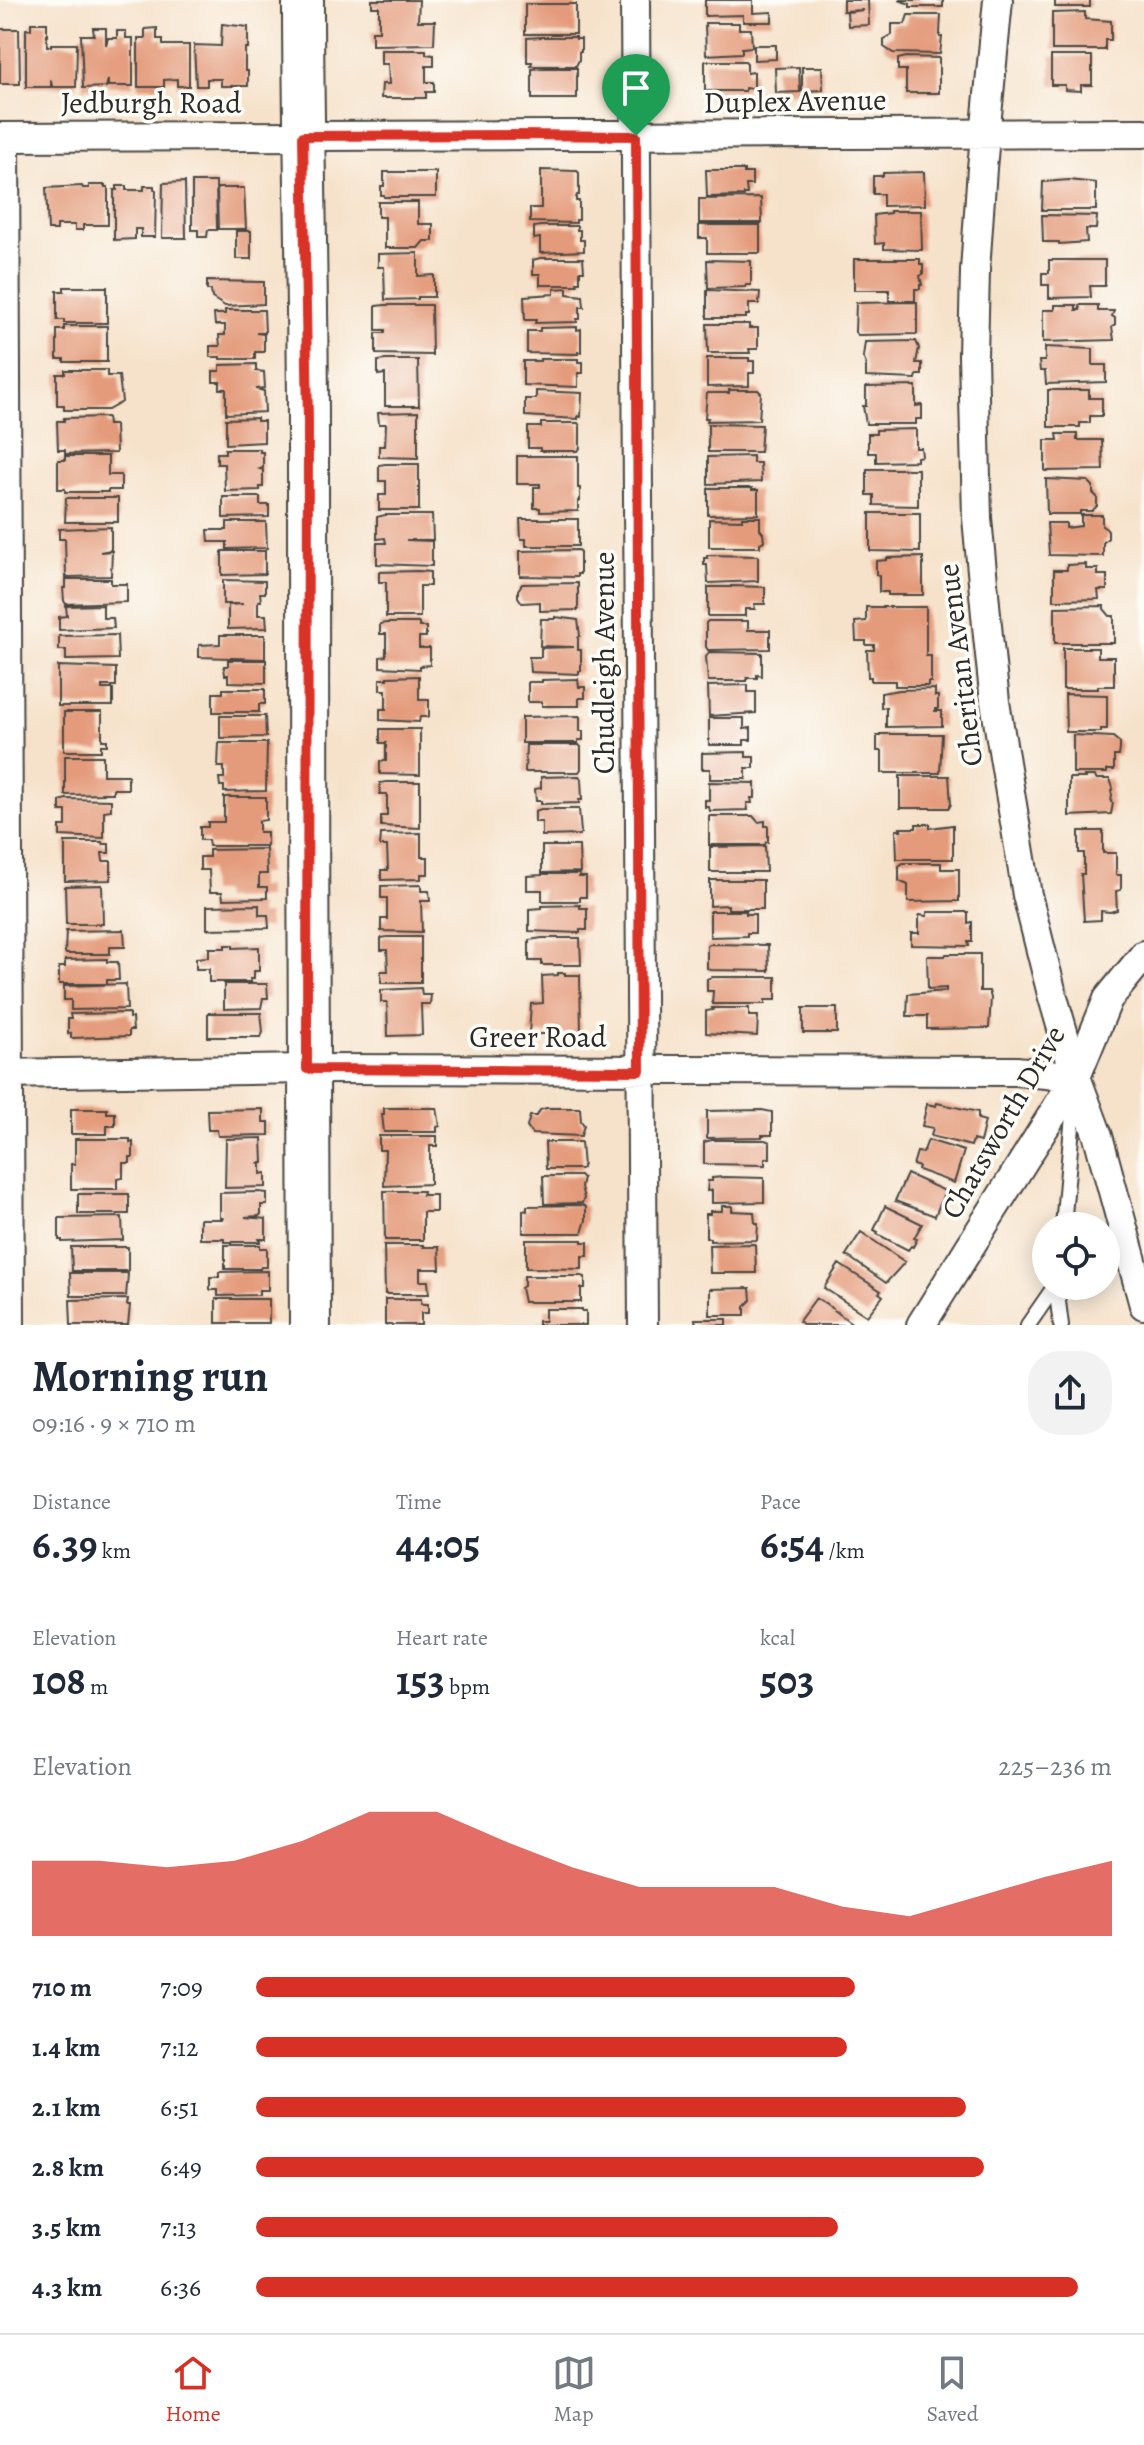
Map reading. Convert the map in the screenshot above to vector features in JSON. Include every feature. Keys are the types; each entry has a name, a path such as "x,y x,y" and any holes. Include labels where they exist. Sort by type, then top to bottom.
{"main road":[{"path":"303,0 308,421 307,1069 310,1325"}],"street":[{"name":"Chudleigh Avenue","path":"635,0 643,1325"},
{"name":"Cheritan Avenue","path":"998,0 975,271 973,369 977,518 995,702 1027,895 1042,959 1076,1077 1098,1136 1144,1305"},
{"name":"Duplex Avenue","path":"303,136 1144,133"},
{"name":"Jedburgh Road","path":"2,137 303,136"},
{"path":"2,137 4,1074 10,1325"},
{"name":"Chatsworth Drive","path":"921,1325 1076,1077 1108,999 1144,955"},
{"name":"Greer Road","path":"4,1074 307,1069 1016,1071 1076,1077"}],"lane":[{"path":"1064,1212 1076,1077"},
{"path":"1028,1325 1046,1300"},
{"path":"1058,1300 1061,1325"}],"building":[{"path":"372,0 419,0 418,21 435,21 434,44 372,45 372,31 379,31 379,7 372,7"},
{"path":"705,0 753,0 753,13 772,12 772,22 743,22 743,15 705,16"},
{"path":"843,0 868,0 869,25 848,26 847,12 864,10 843,11"},
{"path":"899,0 943,0 943,7 910,7 910,4"},
{"path":"1055,0 1090,0 1090,7 1055,7"},
{"path":"525,4 576,4 576,34 525,34"},
{"path":"1085,12 1085,19 1111,21 1111,40 1105,40 1105,50 1052,50 1052,13"},
{"path":"908,15 941,15 940,54 893,53 884,47 884,39 892,35 892,24 905,24"},
{"path":"31,23 47,23 47,46 77,44 76,87 52,87 51,80 51,87 26,87 26,29 31,29"},
{"path":"705,23 739,23 739,29 751,29 752,47 742,48 742,53 706,55"},
{"path":"222,24 248,27 245,71 248,71 248,86 221,86 221,79 207,79 207,86 196,86 194,45 221,46"},
{"path":"93,28 106,28 106,45 108,38 117,38 117,31 126,31 126,38 133,38 133,86 108,86 108,80 106,87 83,88 81,35 94,35"},
{"path":"157,28 157,39 163,39 163,45 189,45 189,86 177,86 177,79 164,80 164,87 138,87 138,38 145,38 145,29"},
{"path":"0,29 19,29 20,84 0,84"},
{"path":"527,38 581,39 576,66 531,66 532,62 527,62"},
{"path":"754,45 776,45 776,59 754,60"},
{"path":"381,50 426,50 426,54 434,55 434,66 426,66 426,82 434,82 434,92 426,92 426,98 381,98 382,84 389,84 388,64 381,64"},
{"path":"1051,56 1092,56 1092,85 1081,85 1081,91 1065,90 1065,85 1051,85"},
{"path":"939,58 939,93 906,93 906,70 898,70 898,59"},
{"path":"705,61 745,61 747,73 754,72 754,89 705,91"},
{"path":"799,67 800,92 776,93 775,68"},
{"path":"802,67 822,67 823,90 802,91"},
{"path":"577,68 577,99 532,99 532,69"},
{"path":"541,170 579,173 576,201 579,201 579,220 576,223 530,222 530,208 541,208"},
{"path":"706,170 744,170 744,173 752,173 752,185 746,185 747,194 744,196 707,197"},
{"path":"384,172 436,172 436,197 384,197 381,186 384,186"},
{"path":"924,172 925,205 883,206 883,194 873,194 873,176"},
{"path":"1069,180 1096,183 1096,210 1042,210 1043,182"},
{"path":"185,182 186,238 162,238 163,183"},
{"path":"192,182 216,182 217,230 208,230 207,237 198,237 198,230 192,230"},
{"path":"89,185 108,187 108,225 83,225 83,230 75,230 75,225 57,225 57,230 48,230 46,188 89,188"},
{"path":"117,186 126,186 126,190 144,190 144,186 154,186 155,237 141,237 141,229 135,229 135,239 114,240 114,190"},
{"path":"217,188 244,188 246,229 218,229"},
{"path":"761,198 762,223 699,223 699,199"},
{"path":"378,202 418,202 418,224 433,224 433,241 424,241 418,248 385,248 385,217 378,217"},
{"path":"890,211 921,211 922,250 884,249 884,243 875,244 874,215"},
{"path":"1042,215 1097,216 1096,229 1086,229 1087,242 1043,242"},
{"path":"699,225 760,225 760,253 707,253 707,238 699,238"},
{"path":"577,226 580,240 584,240 584,251 540,253 540,238 534,239 534,227"},
{"path":"236,231 251,231 251,259 236,259"},
{"path":"418,253 418,276 434,275 434,297 385,300 384,267 378,267 378,254"},
{"path":"583,258 584,271 580,271 580,282 577,282 578,285 540,285 540,274 533,274 533,260"},
{"path":"854,259 920,259 920,264 923,264 923,274 920,276 922,285 920,289 915,289 915,301 889,301 889,290 854,290"},
{"path":"707,260 751,261 751,285 708,288"},
{"path":"1049,260 1105,260 1105,286 1090,286 1091,297 1049,298 1049,285 1042,285 1042,273 1049,273"},
{"path":"207,281 264,282 264,304 225,306 212,298 211,290 207,290"},
{"path":"64,287 107,287 107,323 64,323 64,320 57,320 57,291 64,291"},
{"path":"567,288 567,294 583,296 584,307 580,307 577,322 535,323 536,320 525,320 524,296 554,294 554,289"},
{"path":"707,290 760,292 759,304 749,304 746,318 707,318"},
{"path":"917,302 917,334 858,335 855,332 856,303"},
{"path":"431,305 432,355 376,354 376,333 385,333 385,330 376,330 376,306"},
{"path":"1055,305 1076,305 1076,310 1080,310 1079,305 1098,305 1098,311 1114,311 1114,340 1043,342 1043,310 1055,310"},
{"path":"225,310 264,310 265,333 256,333 264,334 264,352 255,352 255,359 210,357 210,346 220,346 219,335 225,335 225,325 215,325 214,314 225,314"},
{"path":"707,324 749,324 749,328 758,328 758,349 749,349 750,353 708,353"},
{"path":"64,326 107,326 107,362 64,362 64,359 57,359 57,330 64,330"},
{"path":"577,327 577,330 581,329 581,352 578,354 527,353 527,331"},
{"path":"916,341 919,348 916,363 922,363 922,375 917,375 916,379 866,377 863,357 865,342"},
{"path":"1045,347 1093,349 1093,365 1106,365 1106,382 1046,384 1045,371 1040,371 1039,361 1045,361"},
{"path":"707,358 749,358 749,361 754,361 754,373 749,373 749,386 707,387"},
{"path":"578,359 578,362 583,362 583,373 578,373 578,387 523,385 523,361"},
{"path":"418,360 419,406 385,406 385,374 378,375 378,361"},
{"path":"256,364 256,371 264,372 265,388 256,389 264,391 265,412 226,414 226,389 220,389 220,382 213,382 213,371 220,371 220,365"},
{"path":"65,370 107,370 107,376 119,376 122,402 108,410 64,410 64,405 57,405 57,374 65,374"},
{"path":"916,386 916,406 922,405 922,419 916,419 916,424 866,424 863,406 866,406 866,387"},
{"path":"729,390 758,390 761,393 759,420 707,421 707,393 729,393"},
{"path":"1048,390 1089,390 1089,398 1102,398 1102,416 1090,416 1090,423 1080,423 1080,427 1048,427"},
{"path":"536,391 582,393 581,417 525,416 525,399 536,399"},
{"path":"418,412 418,458 379,457 379,446 385,446 386,424 379,424 378,413"},
{"path":"107,417 108,425 115,425 116,453 65,454 65,450 58,450 57,421 64,421 64,418"},
{"path":"257,418 257,421 264,421 264,442 226,444 226,419"},
{"path":"541,423 578,423 578,451 528,448 528,427 541,427"},
{"path":"708,424 762,425 760,452 708,452"},
{"path":"916,429 916,448 921,448 922,456 917,457 917,461 876,462 876,453 868,453 868,434 876,434 876,430"},
{"path":"1057,434 1077,434 1077,440 1102,440 1103,470 1045,471 1045,440 1058,440"},
{"path":"225,449 260,449 263,452 263,468 260,469 263,470 263,487 260,490 225,491 224,464 217,464 217,453 225,453"},
{"path":"65,456 108,456 108,475 121,475 121,490 65,492 65,489 58,489 58,460 65,460"},
{"path":"517,456 578,456 578,511 540,512 540,508 534,508 534,487 540,487 540,484 517,484"},
{"path":"753,456 753,463 760,463 761,482 708,484 708,457"},
{"path":"419,464 419,510 379,510 379,495 386,495 386,481 379,481 379,465"},
{"path":"867,469 918,469 918,506 874,505 874,495 867,495"},
{"path":"1046,479 1088,481 1097,497 1097,506 1092,511 1080,511 1080,514 1047,514"},
{"path":"708,488 758,490 758,514 708,515"},
{"path":"223,497 260,497 260,505 269,505 269,517 223,518"},
{"path":"66,498 118,498 118,522 65,522"},
{"path":"870,513 920,513 920,552 870,551"},
{"path":"432,515 433,540 406,540 432,541 432,566 377,564 377,543 386,543 385,538 377,539 377,517"},
{"path":"1081,515 1102,515 1102,526 1108,530 1108,538 1103,543 1103,556 1049,555 1047,523 1066,523 1066,528 1081,526"},
{"path":"742,517 760,517 764,541 760,547 709,547 709,519 742,520"},
{"path":"520,519 578,519 578,546 526,546 526,539 521,539"},
{"path":"227,522 266,522 267,548 227,549 227,542 209,542 208,530 227,530"},
{"path":"111,527 111,550 100,552 112,551 111,576 66,577 65,539 59,539 59,529"},
{"path":"578,550 580,574 577,577 520,576 520,551"},
{"path":"222,551 265,551 265,574 222,575"},
{"path":"707,555 758,556 758,581 708,583 707,565 704,565"},
{"path":"923,557 923,595 879,592 876,561"},
{"path":"1086,564 1086,569 1098,569 1098,575 1107,575 1107,590 1098,590 1099,599 1054,600 1054,570 1067,570 1067,565"},
{"path":"379,572 430,572 430,586 420,586 420,617 386,617 386,582 379,582"},
{"path":"66,579 111,579 111,584 127,584 127,602 66,604 63,588 66,588"},
{"path":"223,580 265,581 265,593 260,593 261,601 258,601 258,615 266,615 267,628 228,629 228,605 243,604 223,604"},
{"path":"578,583 578,610 540,611 540,602 522,603 518,597 522,584"},
{"path":"708,587 765,587 765,604 754,604 755,609 745,609 745,616 708,616"},
{"path":"103,605 103,618 113,618 114,628 59,630 59,617 67,616 66,606"},
{"path":"1104,606 1110,616 1114,616 1114,643 1055,643 1055,607"},
{"path":"866,607 926,607 926,656 931,656 931,682 928,686 895,686 895,681 871,681 868,677 867,650 874,650 874,645 856,641 855,622 866,621"},
{"path":"541,619 578,620 578,650 581,650 579,674 530,672 529,657 541,657 541,648 574,647 540,646"},
{"path":"708,621 748,621 748,630 770,630 770,649 708,650"},
{"path":"419,623 419,627 426,627 426,637 419,637 419,648 430,648 430,665 420,666 420,669 380,667 380,657 386,656 386,634 380,634 380,624"},
{"path":"117,635 118,659 66,660 66,650 59,650 59,636"},
{"path":"220,635 265,635 265,659 199,657 199,645 220,644"},
{"path":"1063,648 1098,648 1098,657 1114,657 1114,686 1063,689"},
{"path":"709,652 762,653 762,676 747,678 747,681 708,681 706,657"},
{"path":"228,660 266,660 266,683 228,682 224,666 228,666"},
{"path":"58,666 116,668 116,686 102,686 102,689 113,689 113,706 58,706"},
{"path":"419,676 419,700 429,700 429,717 420,717 419,722 380,720 380,709 386,709 386,690 380,690 380,679"},
{"path":"578,679 579,687 585,687 585,698 579,698 579,706 542,706 542,702 528,702 528,682"},
{"path":"748,685 748,692 756,692 756,713 709,716 708,686"},
{"path":"223,689 265,689 265,704 259,704 259,712 213,712 213,693 223,693"},
{"path":"935,689 938,709 935,711 942,711 942,726 886,727 886,707 881,708 881,693"},
{"path":"1065,694 1107,695 1107,729 1101,729 1101,732 1066,732"},
{"path":"64,712 102,712 102,740 107,740 107,745 101,745 101,751 64,751"},
{"path":"220,716 265,716 266,737 220,738"},
{"path":"580,716 583,740 578,740 578,743 522,743 522,717"},
{"path":"709,718 744,718 744,729 751,728 751,740 744,740 744,745 709,745"},
{"path":"380,729 420,729 420,775 380,774 380,761 386,761 386,743 380,743"},
{"path":"942,734 940,773 882,773 882,751 877,751 877,736"},
{"path":"1073,735 1113,737 1120,743 1119,756 1114,756 1114,770 1107,770 1107,773 1073,773"},
{"path":"219,743 267,743 266,791 224,792 219,778 224,778 224,767 218,767"},
{"path":"526,745 579,745 581,769 579,772 525,772"},
{"path":"746,752 746,757 754,757 754,768 746,768 746,779 710,779 710,769 702,769 702,753"},
{"path":"65,756 103,756 103,775 128,775 128,789 113,789 113,793 103,794 65,795"},
{"path":"579,776 582,800 579,803 541,804 541,801 536,801 535,789 541,788 541,777"},
{"path":"900,776 949,776 949,808 900,808"},
{"path":"1069,778 1110,779 1113,788 1111,814 1069,816"},
{"path":"420,782 420,828 381,826 381,816 387,816 387,794 380,794 380,783"},
{"path":"709,782 755,783 755,798 751,798 752,803 747,803 748,810 710,811 709,807 705,807 705,800 709,800"},
{"path":"224,797 266,797 266,820 259,821 259,832 267,832 267,846 209,846 208,840 200,840 200,827 208,827 208,822 224,822"},
{"path":"111,800 111,810 104,811 104,838 60,836 60,826 66,826 66,811 60,811 60,801"},
{"path":"579,809 581,833 542,836 542,822 535,822 535,811"},
{"path":"709,816 753,816 758,822 765,821 768,842 765,845 709,845"},
{"path":"916,824 930,824 930,828 953,825 953,859 897,859 896,830 916,828"},
{"path":"1079,831 1103,831 1103,853 1116,853 1116,875 1121,875 1121,890 1116,891 1117,910 1101,911 1101,920 1084,921 1081,874 1084,874 1084,853 1079,853"},
{"path":"421,833 421,857 428,857 428,874 421,874 421,879 381,880 381,870 388,870 387,846 380,846 381,834"},
{"path":"65,842 109,844 109,853 102,853 103,861 111,861 111,880 65,881"},
{"path":"542,846 579,846 580,872 542,873"},
{"path":"765,846 766,872 710,872 710,847"},
{"path":"266,849 267,874 259,874 259,887 267,887 267,898 223,899 222,892 210,892 209,870 200,870 200,857 209,857 209,850"},
{"path":"903,863 941,863 941,869 959,869 959,901 908,902 908,885 899,881 899,866"},
{"path":"580,874 579,877 586,877 586,897 580,897 580,901 542,901 542,890 527,890 527,876"},
{"path":"710,880 763,880 763,909 710,906"},
{"path":"102,885 103,924 66,924 65,886"},
{"path":"421,885 421,891 429,891 430,901 421,901 422,932 381,931 381,919 387,919 387,898 381,898 381,886"},
{"path":"259,905 259,915 268,915 269,928 207,929 207,906"},
{"path":"580,905 580,908 587,908 587,930 580,930 580,933 529,931 529,909"},
{"path":"710,911 755,914 755,933 710,937"},
{"path":"927,912 968,912 968,923 972,922 972,942 968,942 969,946 911,945 911,933 919,933 919,915 927,916"},
{"path":"124,930 125,947 110,947 110,954 65,952 66,931"},
{"path":"421,937 421,983 381,983 381,971 388,971 387,950 381,950 381,938"},
{"path":"580,938 581,965 542,965 542,961 529,961 529,940"},
{"path":"225,945 233,945 233,948 259,947 259,971 254,971 251,982 209,982 209,969 196,969 196,958 209,957 209,948 225,948"},
{"path":"768,945 769,971 710,970 707,968 707,946"},
{"path":"980,954 980,991 989,991 991,998 989,1028 927,1029 927,1016 907,1016 908,994 946,991 946,988 928,989 927,956"},
{"path":"107,959 107,962 118,962 119,980 107,980 107,984 59,984 59,967 65,967 65,960"},
{"path":"558,973 580,975 581,1034 529,1034 531,1004 543,1003 542,976"},
{"path":"776,977 776,1000 765,1000 765,1004 712,1004 713,991 707,991 707,979"},
{"path":"126,984 127,1009 71,1010 71,1000 64,1000 64,986"},
{"path":"224,984 267,984 268,998 263,998 261,1008 224,1009"},
{"path":"421,988 422,995 431,995 430,1004 421,1004 422,1035 388,1036 387,1002 381,1002 381,990"},
{"path":"712,1008 749,1008 749,1016 758,1016 757,1036 706,1033 706,1011"},
{"path":"803,1008 837,1008 837,1033 803,1033"},
{"path":"129,1013 133,1030 129,1030 129,1036 71,1038 71,1033 68,1034 70,1014"},
{"path":"208,1013 261,1013 263,1032 261,1037 208,1037"},
{"path":"937,1103 978,1112 978,1119 985,1121 980,1142 973,1140 971,1146 931,1136 933,1128 922,1126 927,1104 936,1106"},
{"path":"384,1108 437,1108 440,1126 437,1132 384,1132"},
{"path":"580,1108 584,1125 581,1136 532,1134 527,1127 530,1116 537,1116 540,1110"},
{"path":"71,1109 107,1109 107,1113 115,1113 115,1126 107,1126 107,1134 71,1134"},
{"path":"263,1109 263,1122 269,1122 269,1135 218,1136 217,1130 208,1130 207,1110"},
{"path":"707,1111 772,1112 772,1135 707,1138"},
{"path":"379,1136 437,1136 437,1146 430,1146 430,1184 384,1186 385,1150 379,1150"},
{"path":"262,1138 263,1163 259,1163 261,1174 266,1173 266,1187 225,1188 226,1139"},
{"path":"75,1139 130,1139 130,1143 133,1142 133,1157 130,1157 130,1163 123,1163 123,1178 117,1179 117,1189 71,1189"},
{"path":"765,1140 770,1142 770,1158 765,1158 765,1165 704,1164 704,1142"},
{"path":"928,1140 964,1151 954,1183 918,1170 919,1167 913,1165 917,1152 923,1153"},
{"path":"545,1142 581,1142 583,1167 546,1169"},
{"path":"907,1174 945,1191 935,1216 895,1201"},
{"path":"543,1176 581,1176 582,1203 544,1204"},
{"path":"724,1177 764,1178 764,1202 712,1203 712,1190 707,1191 708,1181"},
{"path":"384,1191 423,1191 422,1195 436,1195 436,1212 423,1212 423,1240 385,1240"},
{"path":"220,1193 267,1193 267,1205 261,1205 259,1216 245,1217 266,1219 266,1239 259,1239 260,1242 224,1242 224,1239 200,1239 200,1219 224,1219 220,1217"},
{"path":"78,1194 129,1194 129,1214 78,1214"},
{"path":"527,1206 586,1207 586,1220 582,1233 523,1233 523,1210 527,1211"},
{"path":"722,1206 732,1206 732,1211 754,1212 755,1223 758,1223 757,1240 710,1241 706,1238 706,1214 722,1211"},
{"path":"885,1206 922,1224 913,1247 908,1250 874,1230"},
{"path":"122,1217 123,1240 59,1240 59,1218"},
{"path":"861,1232 905,1262 886,1283 846,1255"},
{"path":"526,1240 582,1240 588,1242 588,1256 582,1256 582,1269 526,1268"},
{"path":"755,1244 756,1273 710,1273 709,1245"},
{"path":"225,1245 260,1245 260,1248 267,1248 267,1267 225,1269"},
{"path":"384,1245 439,1247 440,1269 420,1269 420,1281 428,1281 429,1294 385,1294"},
{"path":"71,1247 128,1247 128,1271 72,1271"},
{"path":"839,1264 881,1291 879,1293 883,1296 867,1316 824,1288"},
{"path":"268,1271 268,1290 259,1290 259,1295 218,1296 218,1290 210,1290 210,1277 219,1277 219,1272"},
{"path":"70,1273 126,1273 126,1296 71,1296"},
{"path":"524,1276 585,1277 581,1302 524,1302 521,1288 524,1286"},
{"path":"750,1288 751,1300 745,1306 745,1315 710,1315 710,1289"},
{"path":"816,1298 854,1325 804,1325 799,1321"},
{"path":"128,1299 128,1325 71,1325 70,1300"},
{"path":"216,1299 269,1299 269,1323 216,1323"},
{"path":"385,1299 421,1299 421,1304 428,1304 428,1313 421,1313 421,1325 385,1325"},
{"path":"545,1309 582,1309 586,1311 586,1325 538,1325 538,1321 545,1321"},
{"path":"695,1319 727,1319 727,1325 696,1325"}],"route":[{"path":"303,136 636,136 640,1071 307,1069 308,421 303,136"}]}
